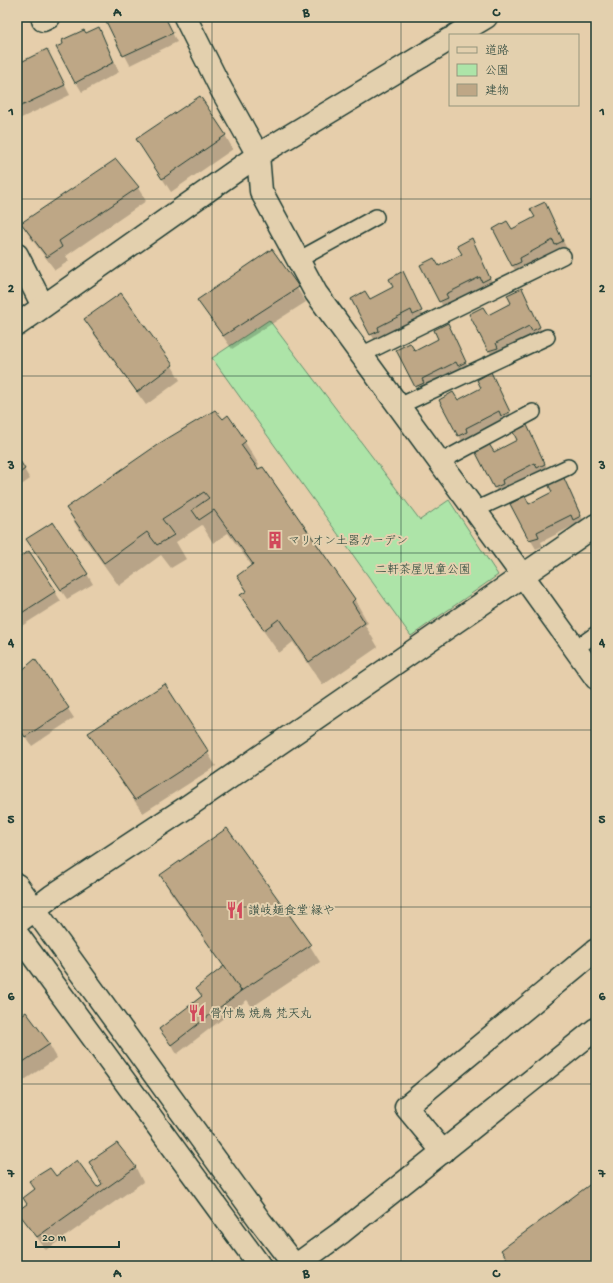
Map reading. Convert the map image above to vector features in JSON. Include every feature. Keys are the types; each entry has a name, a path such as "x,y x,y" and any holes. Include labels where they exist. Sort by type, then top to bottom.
{"street":[{"path":"185,17 221,89 258,155 261,191 316,293 596,678"},
{"path":"458,34 486,17"},
{"path":"17,325 258,155 449,40"},
{"path":"17,255 43,306"},
{"path":"17,923 52,896 184,809 596,525"},
{"path":"17,885 261,1222 295,1266 342,1232 596,1029"},
{"path":"17,934 260,1266"},
{"path":"443,1152 406,1107 596,950"}],"lane":[{"path":"298,260 376,217"},
{"path":"362,355 563,256"},
{"path":"398,406 547,337"},
{"path":"440,462 533,412"},
{"path":"475,510 568,467"},
{"path":"575,649 596,634"}],"green space":[{"name":"二軒茶屋児童公園","path":"269,320 420,520 449,500 498,575 411,636 212,358"}],"building":[{"path":"104,17 165,17 173,33 123,56"},
{"path":"99,27 114,62 75,83 56,47 63,44 62,40 84,30 86,33"},
{"path":"47,49 65,85 17,108 17,64"},
{"path":"200,96 226,135 162,179 136,139"},
{"path":"116,159 139,187 59,241 62,247 47,257 21,223"},
{"path":"545,202 563,241 555,245 553,240 520,258 521,262 512,266 493,229 507,221 512,229 535,217 530,209"},
{"path":"472,238 490,278 482,282 480,277 446,294 448,298 439,302 420,265 434,258 439,266 462,254 457,246"},
{"path":"272,249 299,287 223,336 197,300"},
{"path":"403,271 422,311 413,315 411,310 378,327 379,331 370,335 351,299 365,291 370,299 393,287 389,279"},
{"path":"522,288 540,327 532,331 529,326 496,343 498,348 488,351 469,314 483,307 488,315 511,303 507,295"},
{"path":"121,293 173,365 137,392 84,319"},
{"path":"448,323 466,362 458,366 456,362 422,379 424,383 415,387 396,350 410,343 415,351 438,339 434,330"},
{"path":"491,372 510,412 501,416 499,411 466,428 467,432 458,436 439,400 453,392 458,400 481,388 477,380"},
{"name":"マリオン土器ガーデン","path":"215,410 223,419 228,415 246,441 241,445 258,469 263,467 355,599 352,602 365,623 309,662 279,619 264,630 240,595 247,591 237,576 253,564 214,510 199,520 192,510 209,498 204,492 162,519 174,535 157,545 147,532 104,563 66,508 160,443"},
{"path":"527,425 545,464 537,468 535,463 502,480 503,484 494,488 475,451 489,444 494,452 517,440 513,432"},
{"path":"17,456 25,469 17,475"},
{"path":"563,476 581,516 573,520 571,515 537,532 539,537 529,540 510,504 525,496 529,504 552,492 548,484"},
{"path":"53,522 88,574 61,590 26,539"},
{"path":"29,551 56,591 17,616 17,559"},
{"path":"35,659 69,708 25,737 17,725 17,667 20,672"},
{"path":"165,684 209,752 135,800 88,733"},
{"name":"讃岐麺食堂 縁や","path":"227,828 311,945 241,991 160,875"},
{"name":"骨付鳥 焼鳥 梵天丸","path":"224,966 241,991 171,1045 159,1029 202,996 196,988"},
{"path":"26,1012 50,1044 17,1066 17,1018"},
{"path":"117,1143 136,1167 37,1237 17,1211 27,1204 23,1198 35,1189 29,1181 50,1168 56,1176 77,1160 97,1187 102,1184 89,1162"},
{"path":"596,1180 596,1266 512,1266 501,1250"}],"place":[{"name":"マリオン土器ガーデン","path":"275,540"},
{"name":"讃岐麺食堂 縁や","path":"235,910"},
{"name":"骨付鳥 焼鳥 梵天丸","path":"197,1013"}]}
